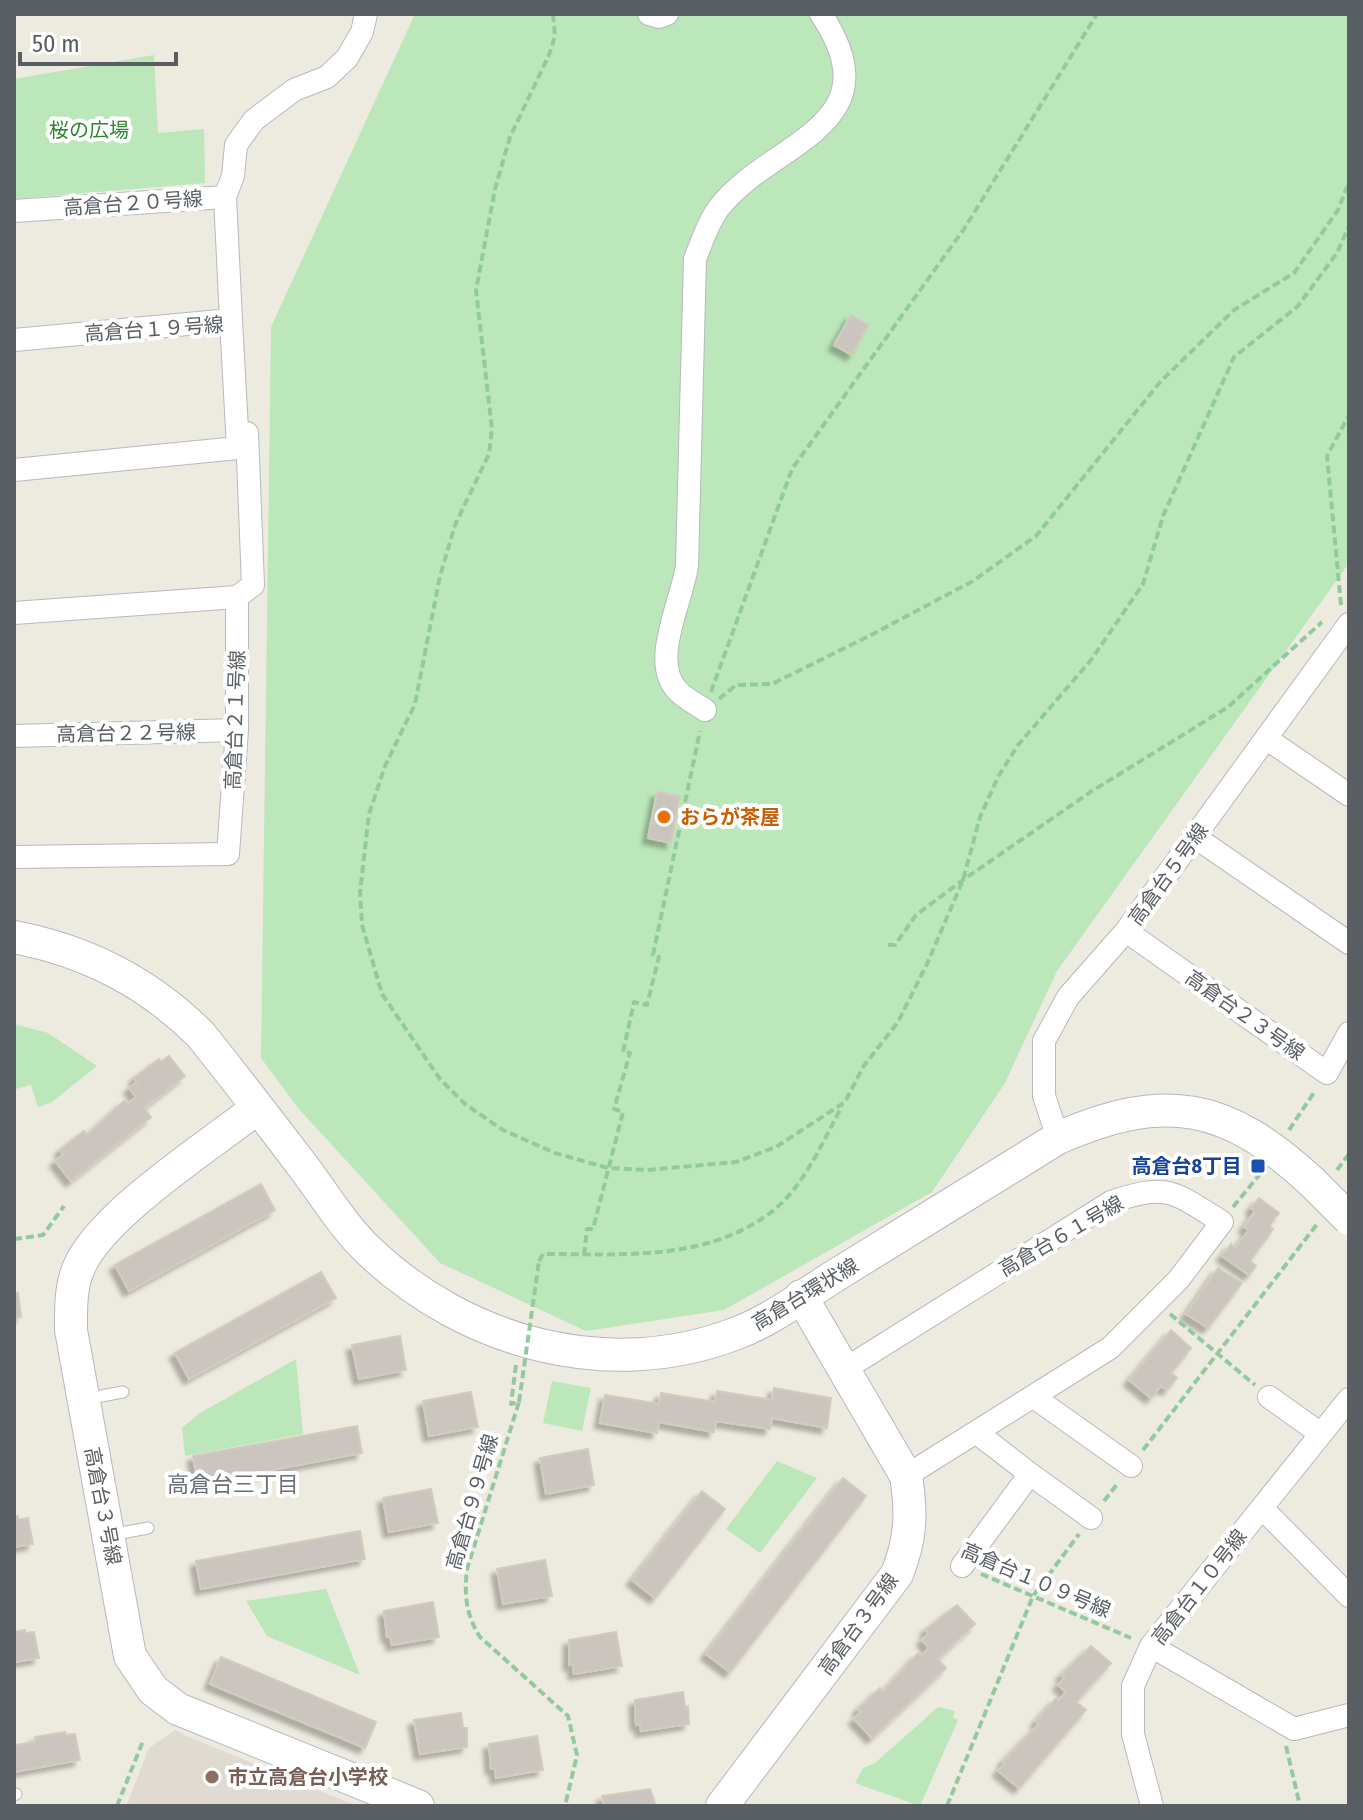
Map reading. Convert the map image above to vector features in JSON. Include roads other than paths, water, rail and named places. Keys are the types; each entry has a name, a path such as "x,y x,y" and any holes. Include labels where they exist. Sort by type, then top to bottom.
{"street":[{"path":"225,197 233,176 236,145 254,120 294,90 327,77 347,58 362,32 366,14"},
{"path":"649,14 659,17 667,14"},
{"path":"705,710 676,691 666,672 666,649 684,587 687,565 695,259 706,229 719,207 806,140 840,102 845,75 843,53 821,14"},
{"name":"高倉台２０号線","path":"14,211 225,197 231,320"},
{"name":"高倉台１９号線","path":"14,340 231,320 238,448 14,470"},
{"path":"14,613 237,597 253,585 246,406 236,408"},
{"name":"高倉台２１号線","path":"14,857 228,854 237,730 237,597"},
{"name":"高倉台５号線","path":"1058,1138 1044,1096 1044,1041 1068,997 1126,931 1349,624"},
{"name":"高倉台２２号線","path":"14,736 237,730"},
{"path":"1267,739 1349,795"},
{"path":"1195,837 1349,943"},
{"name":"高倉台２３号線","path":"1126,931 1327,1073 1349,1033"},
{"name":"高倉台環状線","path":"14,937 54,944 83,955 148,989 201,1035 368,1250 441,1307 520,1341 610,1356 655,1354 736,1334 1058,1138 1095,1122 1132,1112 1207,1114 1237,1125 1325,1176 1349,1219"},
{"name":"高倉台３号線","path":"257,1108 118,1217 101,1234 80,1264 72,1294 71,1330 130,1656 153,1690 178,1709 418,1806"},
{"name":"高倉台６１号線","path":"845,1369 1111,1202 1149,1190 1179,1195 1222,1222 1179,1279 1110,1348 1035,1398"},
{"name":"高倉台３号線","path":"722,1806 897,1574 909,1545 912,1525 906,1476 801,1296"},
{"path":"1269,1397 1321,1434"},
{"path":"906,1476 1035,1398 1131,1466"},
{"name":"高倉台１０号線","path":"1152,1806 1133,1722 1133,1686 1151,1646 1349,1399"},
{"path":"977,1433 1091,1518"},
{"path":"962,1566 1030,1474"},
{"path":"1262,1508 1341,1574 1349,1596"},
{"path":"1151,1646 1294,1729 1349,1715"}],"lane":[{"path":"83,1399 123,1392"},
{"path":"108,1535 148,1528"}],"place":[{"name":"おらが茶屋","path":"664,817"},
{"name":"高倉台8丁目","path":"1258,1166"},
{"name":"市立高倉台小学校","path":"212,1777"}],"district":[{"name":"高倉台三丁目","path":"233,1484"}],"park label":[{"name":"桜の広場","path":"89,130"}]}
